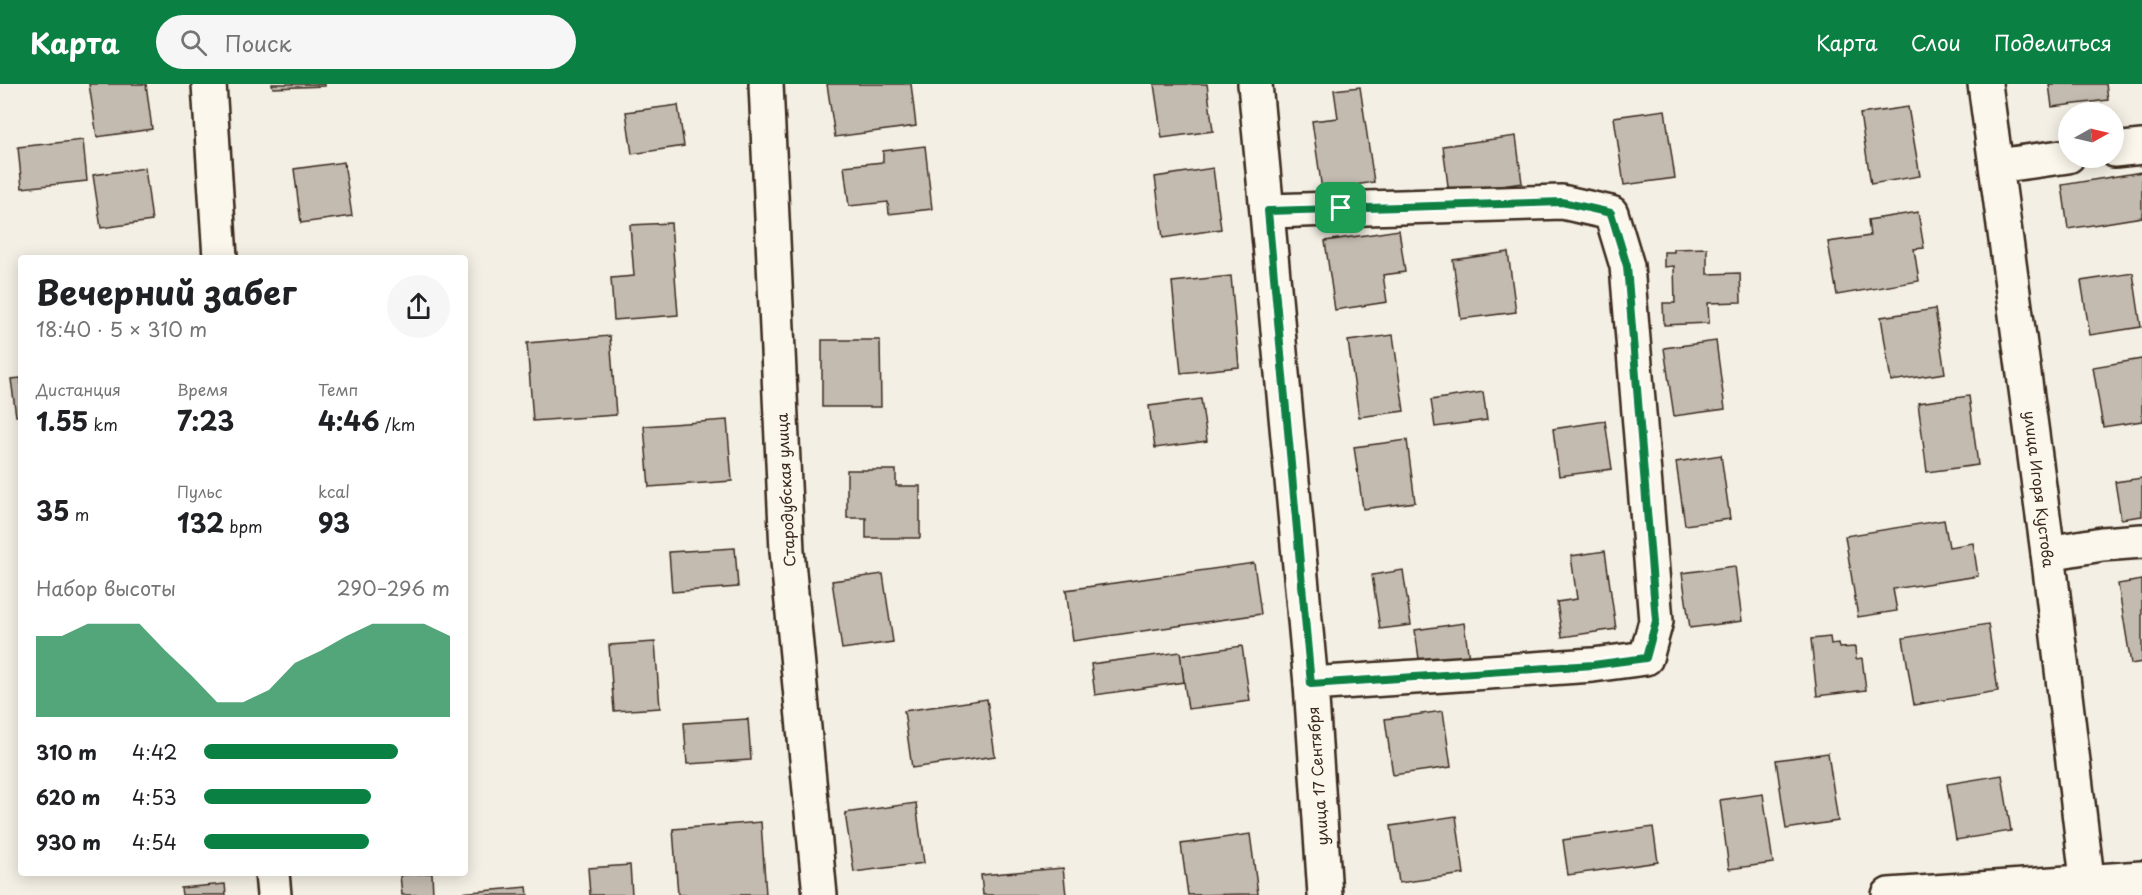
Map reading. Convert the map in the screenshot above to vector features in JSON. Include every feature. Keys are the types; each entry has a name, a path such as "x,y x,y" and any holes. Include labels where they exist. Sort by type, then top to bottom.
{"street":[{"path":"208,84 220,255"},
{"name":"Стародубская улица","path":"766,84 787,551 820,895"},
{"name":"улица 17 Сентября","path":"1255,84 1311,684 1324,895"},
{"name":"улица Игоря Кустова","path":"1985,84 2048,553 2088,889"},
{"path":"2124,149 2142,147"},
{"path":"1997,166 2058,157"},
{"path":"1268,211 1562,202 1611,213 1627,266 1656,621 1646,658 1593,665 1311,684"},
{"path":"2048,553 2102,544 2142,541"},
{"path":"272,876 274,895"},
{"path":"1889,895 2088,889 2142,878"}],"building":[{"path":"89,84 146,84 152,129 97,137"},
{"path":"272,84 325,84 325,86 273,88"},
{"path":"827,84 911,84 916,126 835,137"},
{"path":"1154,84 1207,84 1213,131 1162,138"},
{"path":"2049,84 2106,84 2108,100 2058,102 2058,106 2052,107"},
{"path":"1360,87 1374,182 1322,190 1312,121 1338,118 1334,90"},
{"path":"678,105 684,146 632,154 626,112"},
{"path":"1908,107 1920,176 1871,184 1860,114"},
{"path":"1665,110 1675,178 1624,185 1614,117"},
{"path":"1516,136 1522,183 1449,194 1443,146"},
{"path":"83,140 87,181 22,188 18,147"},
{"path":"925,146 932,209 889,214 888,202 849,206 844,166 883,162 883,151"},
{"path":"344,162 352,216 301,223 294,169"},
{"path":"145,168 152,221 101,228 93,175"},
{"path":"1213,168 1221,229 1163,238 1155,177"},
{"path":"2142,172 2142,217 2068,229 2062,185"},
{"path":"1918,212 1924,248 1914,249 1919,281 1837,295 1828,242 1870,236 1868,220"},
{"path":"671,223 678,315 614,320 611,278 634,276 630,225"},
{"path":"1399,230 1405,272 1383,275 1387,302 1335,310 1325,241"},
{"path":"1707,248 1707,274 1740,273 1741,302 1708,303 1709,323 1664,325 1663,303 1675,303 1674,266 1664,267 1664,252 1674,252 1674,249"},
{"path":"1508,252 1516,312 1461,319 1453,260"},
{"path":"2133,273 2141,327 2090,335 2081,281"},
{"path":"1231,276 1239,367 1181,373 1172,282"},
{"path":"1935,309 1945,373 1891,381 1881,317"},
{"path":"1393,335 1404,411 1359,417 1348,341"},
{"path":"610,336 616,415 533,421 527,343"},
{"path":"822,340 880,340 881,407 822,407"},
{"path":"1716,341 1725,409 1674,416 1664,348"},
{"path":"2142,359 2142,421 2103,427 2093,367"},
{"path":"18,378 18,416 16,416 11,379"},
{"path":"1483,392 1487,420 1435,427 1431,400"},
{"path":"1969,396 1978,465 1927,472 1918,403"},
{"path":"1201,399 1207,441 1155,448 1149,406"},
{"path":"727,420 732,481 649,487 644,426"},
{"path":"1605,421 1612,469 1559,476 1553,429"},
{"path":"1407,440 1415,502 1363,509 1354,447"},
{"path":"1721,455 1730,519 1685,525 1676,462"},
{"path":"847,470 896,470 896,486 920,486 920,538 866,538 866,518 847,518"},
{"path":"2142,478 2142,516 2121,519 2115,482"},
{"path":"1944,520 1949,547 1973,543 1978,576 1893,589 1897,611 1858,617 1845,536"},
{"path":"735,548 738,587 672,592 669,552"},
{"path":"1605,551 1616,629 1562,637 1557,602 1577,599 1571,556"},
{"path":"1254,563 1261,614 1073,641 1066,590"},
{"path":"1735,566 1742,621 1690,628 1682,573"},
{"path":"1403,570 1411,625 1380,629 1372,575"},
{"path":"883,574 893,642 842,649 832,581"},
{"path":"2142,580 2142,662 2131,664 2118,584"},
{"path":"1464,623 1469,659 1420,666 1415,630"},
{"path":"1988,624 1998,691 1914,705 1903,638"},
{"path":"1830,637 1831,644 1838,643 1839,648 1855,647 1856,659 1862,658 1866,690 1817,696 1811,639"},
{"path":"655,642 660,708 614,711 609,645"},
{"path":"1242,646 1250,701 1188,709 1180,655"},
{"path":"1180,652 1184,682 1095,695 1091,664"},
{"path":"987,699 995,756 912,768 904,711"},
{"path":"1443,711 1451,767 1393,775 1385,719"},
{"path":"748,719 751,760 687,764 684,723"},
{"path":"1828,753 1838,821 1786,829 1776,760"},
{"path":"2002,775 2011,831 1956,840 1947,784"},
{"path":"1763,794 1773,863 1729,869 1720,800"},
{"path":"916,803 924,863 854,872 845,813"},
{"path":"1456,816 1464,874 1399,883 1391,826"},
{"path":"761,822 766,895 678,895 673,829"},
{"path":"1653,827 1658,862 1568,875 1563,840"},
{"path":"1250,834 1258,894 1188,895 1181,844"},
{"path":"630,865 632,895 590,895 588,868"},
{"path":"1063,868 1066,895 983,895 981,875"},
{"path":"400,876 432,876 433,895 402,895"},
{"path":"225,884 226,895 182,895 181,888"},
{"path":"527,887 528,895 459,895 459,893"}],"route":[{"path":"1562,202 1611,213 1627,266 1656,621 1646,658 1593,665 1311,684 1268,211 1341,208 1562,202"}]}
